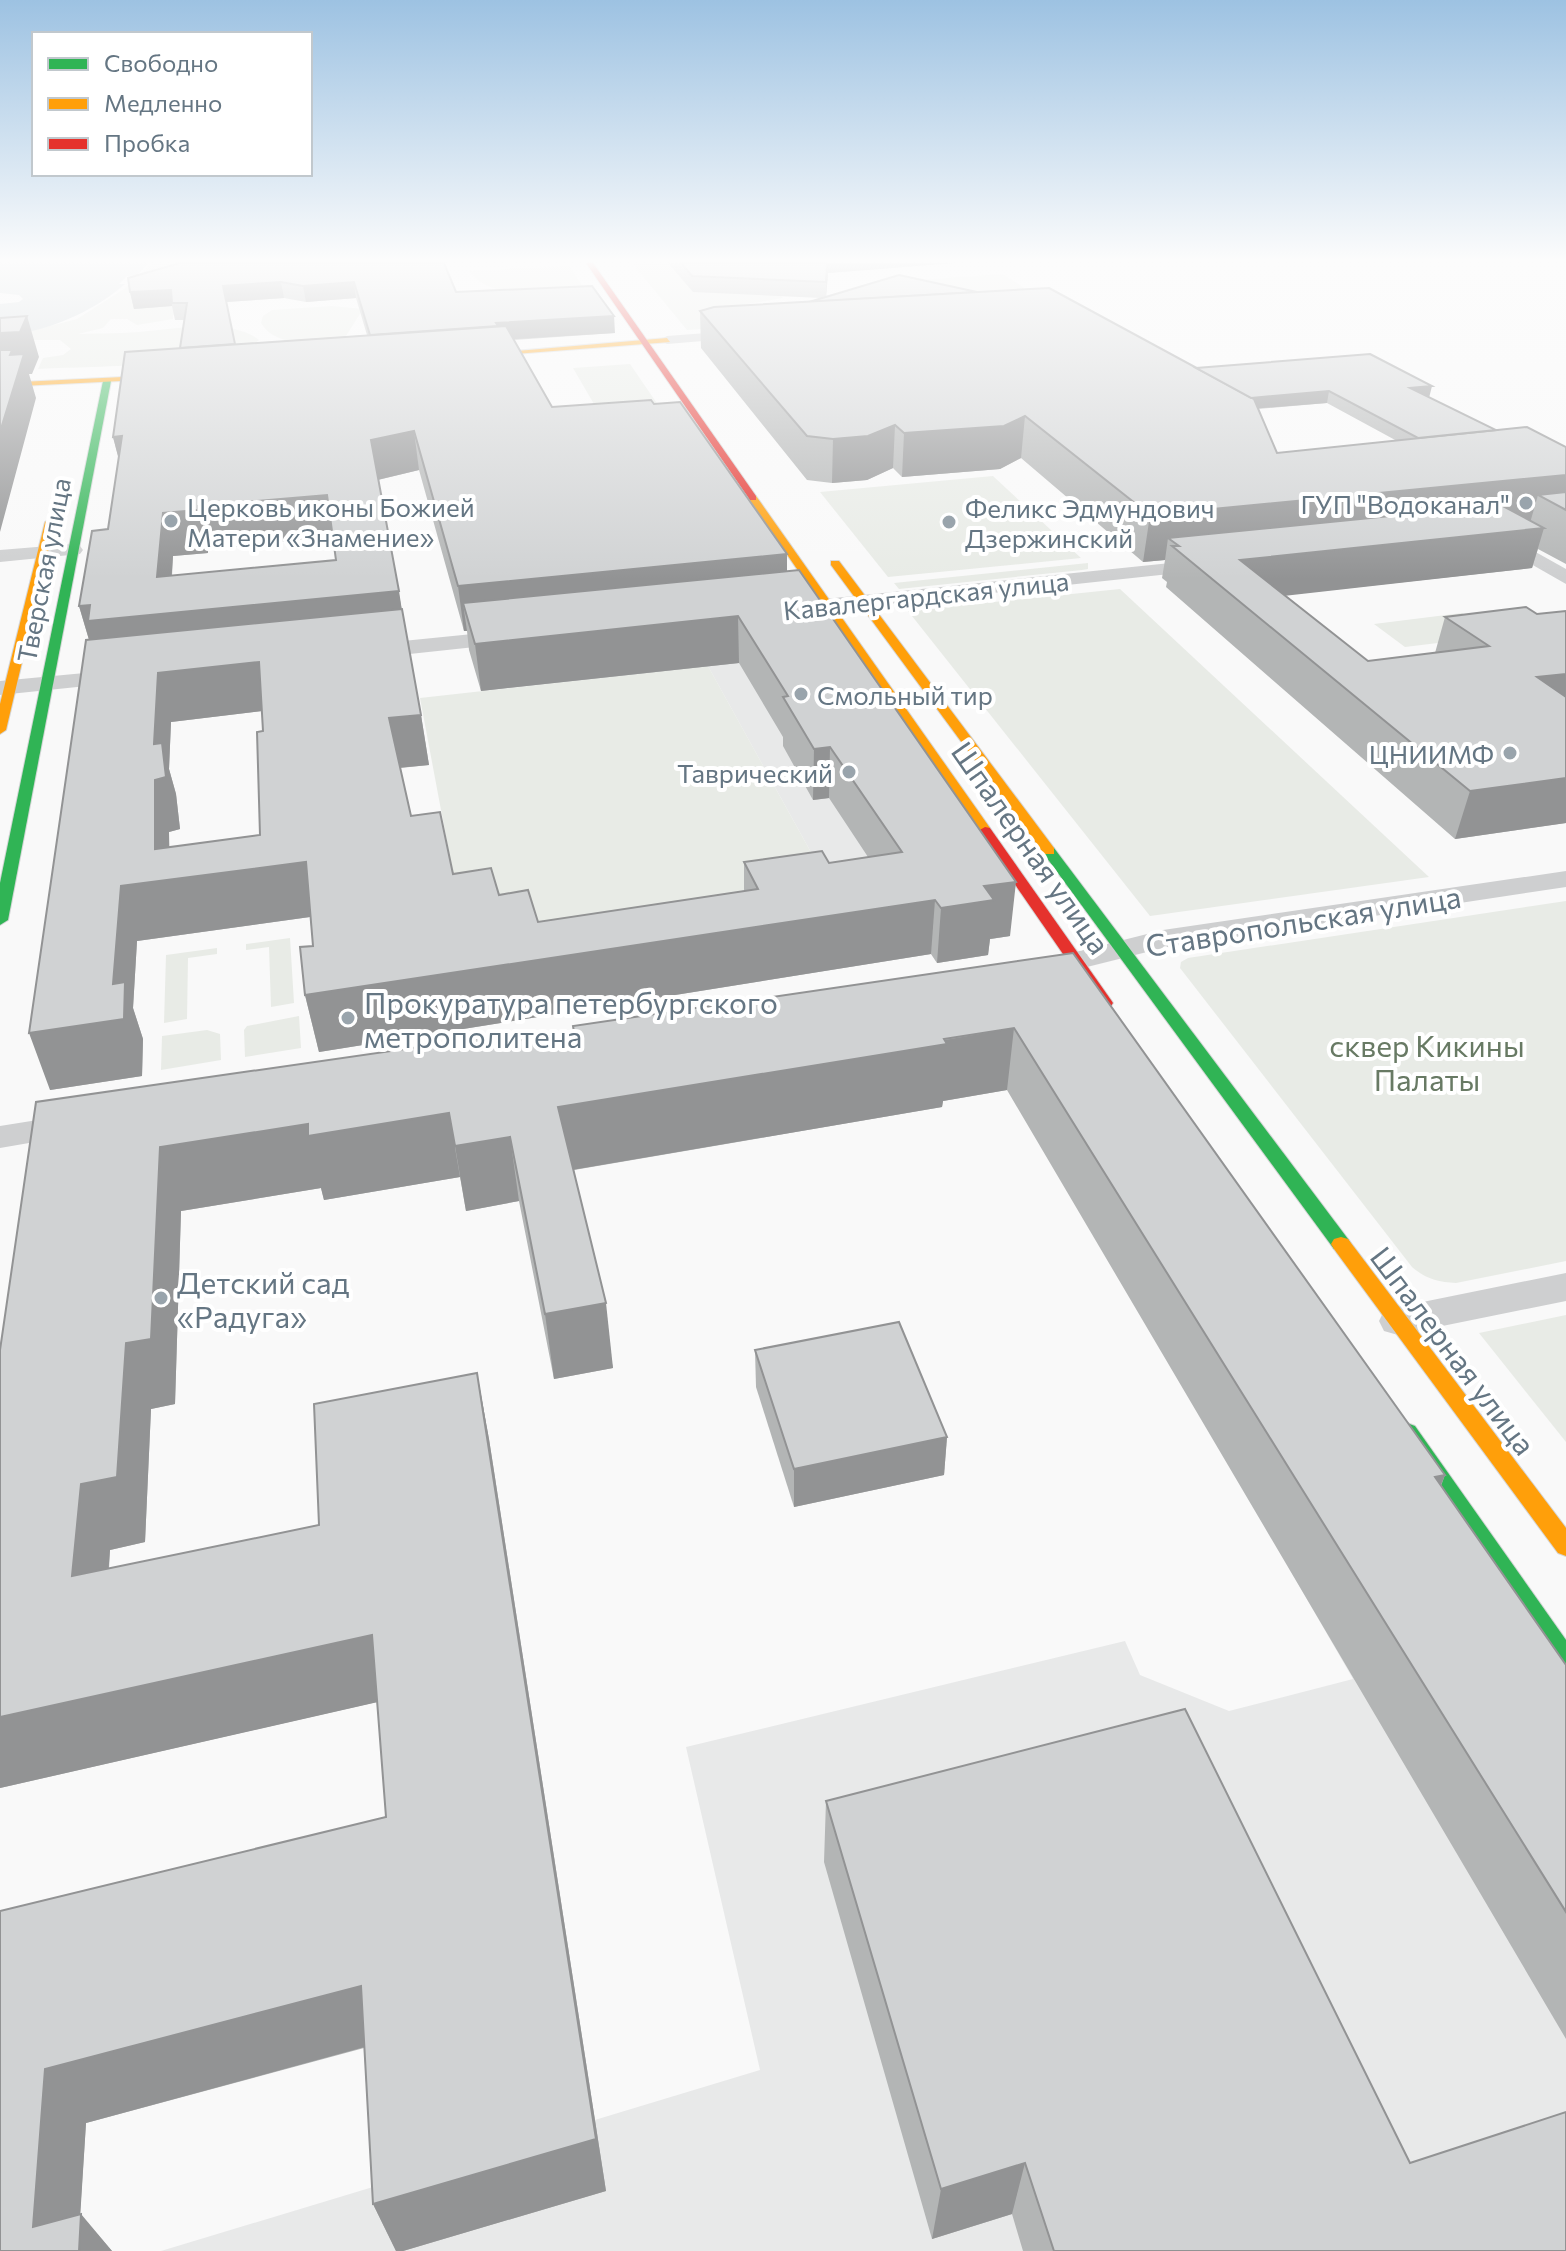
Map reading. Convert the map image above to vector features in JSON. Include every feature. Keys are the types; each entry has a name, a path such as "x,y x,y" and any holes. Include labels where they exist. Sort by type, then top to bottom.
{"street":[{"name":"Шпалерная улица","path":"664,368 1119,1022"},
{"path":"0,385 202,371"},
{"path":"78,403 97,379"},
{"name":"Тверская улица","path":"0,920 73,550 97,379"},
{"name":"Тверская улица","path":"0,730 5,688 55,501"},
{"path":"1525,533 1488,536 1566,578"},
{"path":"0,556 73,550"},
{"name":"Шпалерная улица","path":"825,550 1566,1546"},
{"name":"Кавалергардская улица","path":"773,611 1235,563"},
{"path":"335,655 531,635"},
{"path":"5,688 148,674"},
{"name":"Ставропольская улица","path":"1013,974 1163,939 1566,879"},
{"path":"0,1137 104,1121"},
{"path":"1398,1321 1566,1287"},
{"path":"1392,1411 1566,1660"}],"shaded area":[{"name":"Таврический","path":"811,634 1010,936 980,941 988,955 937,963 921,939 833,892 693,639"},
{"path":"1418,1540 1566,1763 1566,2251 161,2251 760,2070 686,1747 1125,1641 1140,1675 1229,1711 1353,1679 1290,1570"}],"green space":[{"path":"573,368 633,368 667,418 605,423"},
{"path":"993,476 1081,558 888,577 820,492"},
{"path":"1088,563 1088,569 1082,570 899,589 894,583"},
{"path":"1120,589 1429,877 1150,916 908,611"},
{"path":"1462,613 1495,636 1405,647 1374,624"},
{"path":"708,666 833,892 516,938 460,911 420,698"},
{"name":"сквер Кикины Палаты","path":"1566,901 1566,1261 1456,1283 1432,1279 1412,1267 1180,968 1181,962 1188,958"},
{"path":"290,938 294,1003 271,1007 269,947 246,950 246,944"},
{"path":"217,948 217,954 188,958 187,1019 164,1023 166,955"},
{"path":"299,1016 301,1048 245,1057 244,1030 247,1026"},
{"path":"207,1030 220,1034 221,1060 161,1070 162,1036"},
{"path":"1566,1315 1566,1442 1479,1333"}],"building":[{"path":"0,368 20,368 0,432"},
{"path":"123,368 530,368 552,407 651,400 654,404 680,402 787,554 458,586 414,431 371,440 399,591 88,621 90,605 79,606 92,531 108,529 122,436 113,437","holes":["327,495 336,560 157,577 163,513 198,510 198,506"]},
{"path":"749,368 1197,368 1254,399 1277,453 1527,427 1566,447 1566,475 1150,515 1025,416 1004,426 904,433 895,425 868,436 833,439 807,436"},
{"path":"1196,368 1397,368 1432,386 1410,388 1496,430 1418,438 1329,391 1251,398"},
{"path":"1566,492 1566,510 1538,495"},
{"path":"1501,505 1544,528 1240,560 1368,661 1489,646 1445,617 1526,607 1537,614 1566,611 1566,674 1537,677 1566,697 1566,778 1470,791 1172,546 1179,546 1168,538"},
{"path":"799,570 1016,882 984,886 994,900 941,908 935,900 305,995 300,947 313,946 306,862 121,886 113,984 125,982 124,1019 29,1033 86,640 402,609 421,715 389,718 411,816 440,812 453,874 491,868 499,895 528,890 538,922 758,889 744,862 822,851 829,863 902,852 830,747 814,749 783,697 788,696 738,616 475,644 463,603","holes":["259,662 263,731 257,732 260,835 155,849 155,780 166,777 162,743 154,744 158,673"]},
{"path":"1073,953 1445,1475 1435,1477 1566,1665 1566,1912 1014,1028 944,1039 947,1044 558,1107 606,1303 545,1314 510,1137 455,1146 449,1113 308,1136 308,1124 160,1147 151,1339 126,1343 117,1477 81,1484 72,1576 319,1525 314,1404 477,1373 596,2139 373,2204 361,1986 45,2069 33,2227 81,2214 79,2251 0,2251 0,1911 386,1817 372,1635 0,1717 0,1350 36,1102 488,1037 490,1045 574,1032 573,1026"},
{"path":"899,1322 947,1437 794,1469 755,1350"},
{"path":"1185,1709 1410,2163 1566,2112 1566,2251 1054,2251 1025,2163 941,2189 826,1801"}],"traffic: fast":[{"path":"0,920 107,381"},
{"path":"1049,851 1341,1244"},
{"path":"1407,1432 1566,1660"}],"traffic: slow":[{"path":"0,385 181,376"},
{"path":"753,498 985,831"},
{"path":"0,730 50,522"},
{"path":"835,563 1049,851"},
{"path":"1341,1244 1566,1546"}],"traffic: jam":[{"path":"662,368 753,498"},
{"path":"985,831 1105,1003"}],"place":[{"name":"ГУП \"Водоканал\"","path":"1526,503"},
{"name":"Церковь иконы Божией Матери «Знамение»","path":"171,521"},
{"name":"Феликс Эдмундович Дзержинский","path":"949,522"},
{"name":"Смольный тир","path":"801,694"},
{"name":"ЦНИИМФ","path":"1510,753"},
{"name":"Таврический","path":"849,772"},
{"name":"Прокуратура петербургского метрополитена","path":"348,1018"},
{"name":"Детский сад «Радуга»","path":"161,1298"}]}
